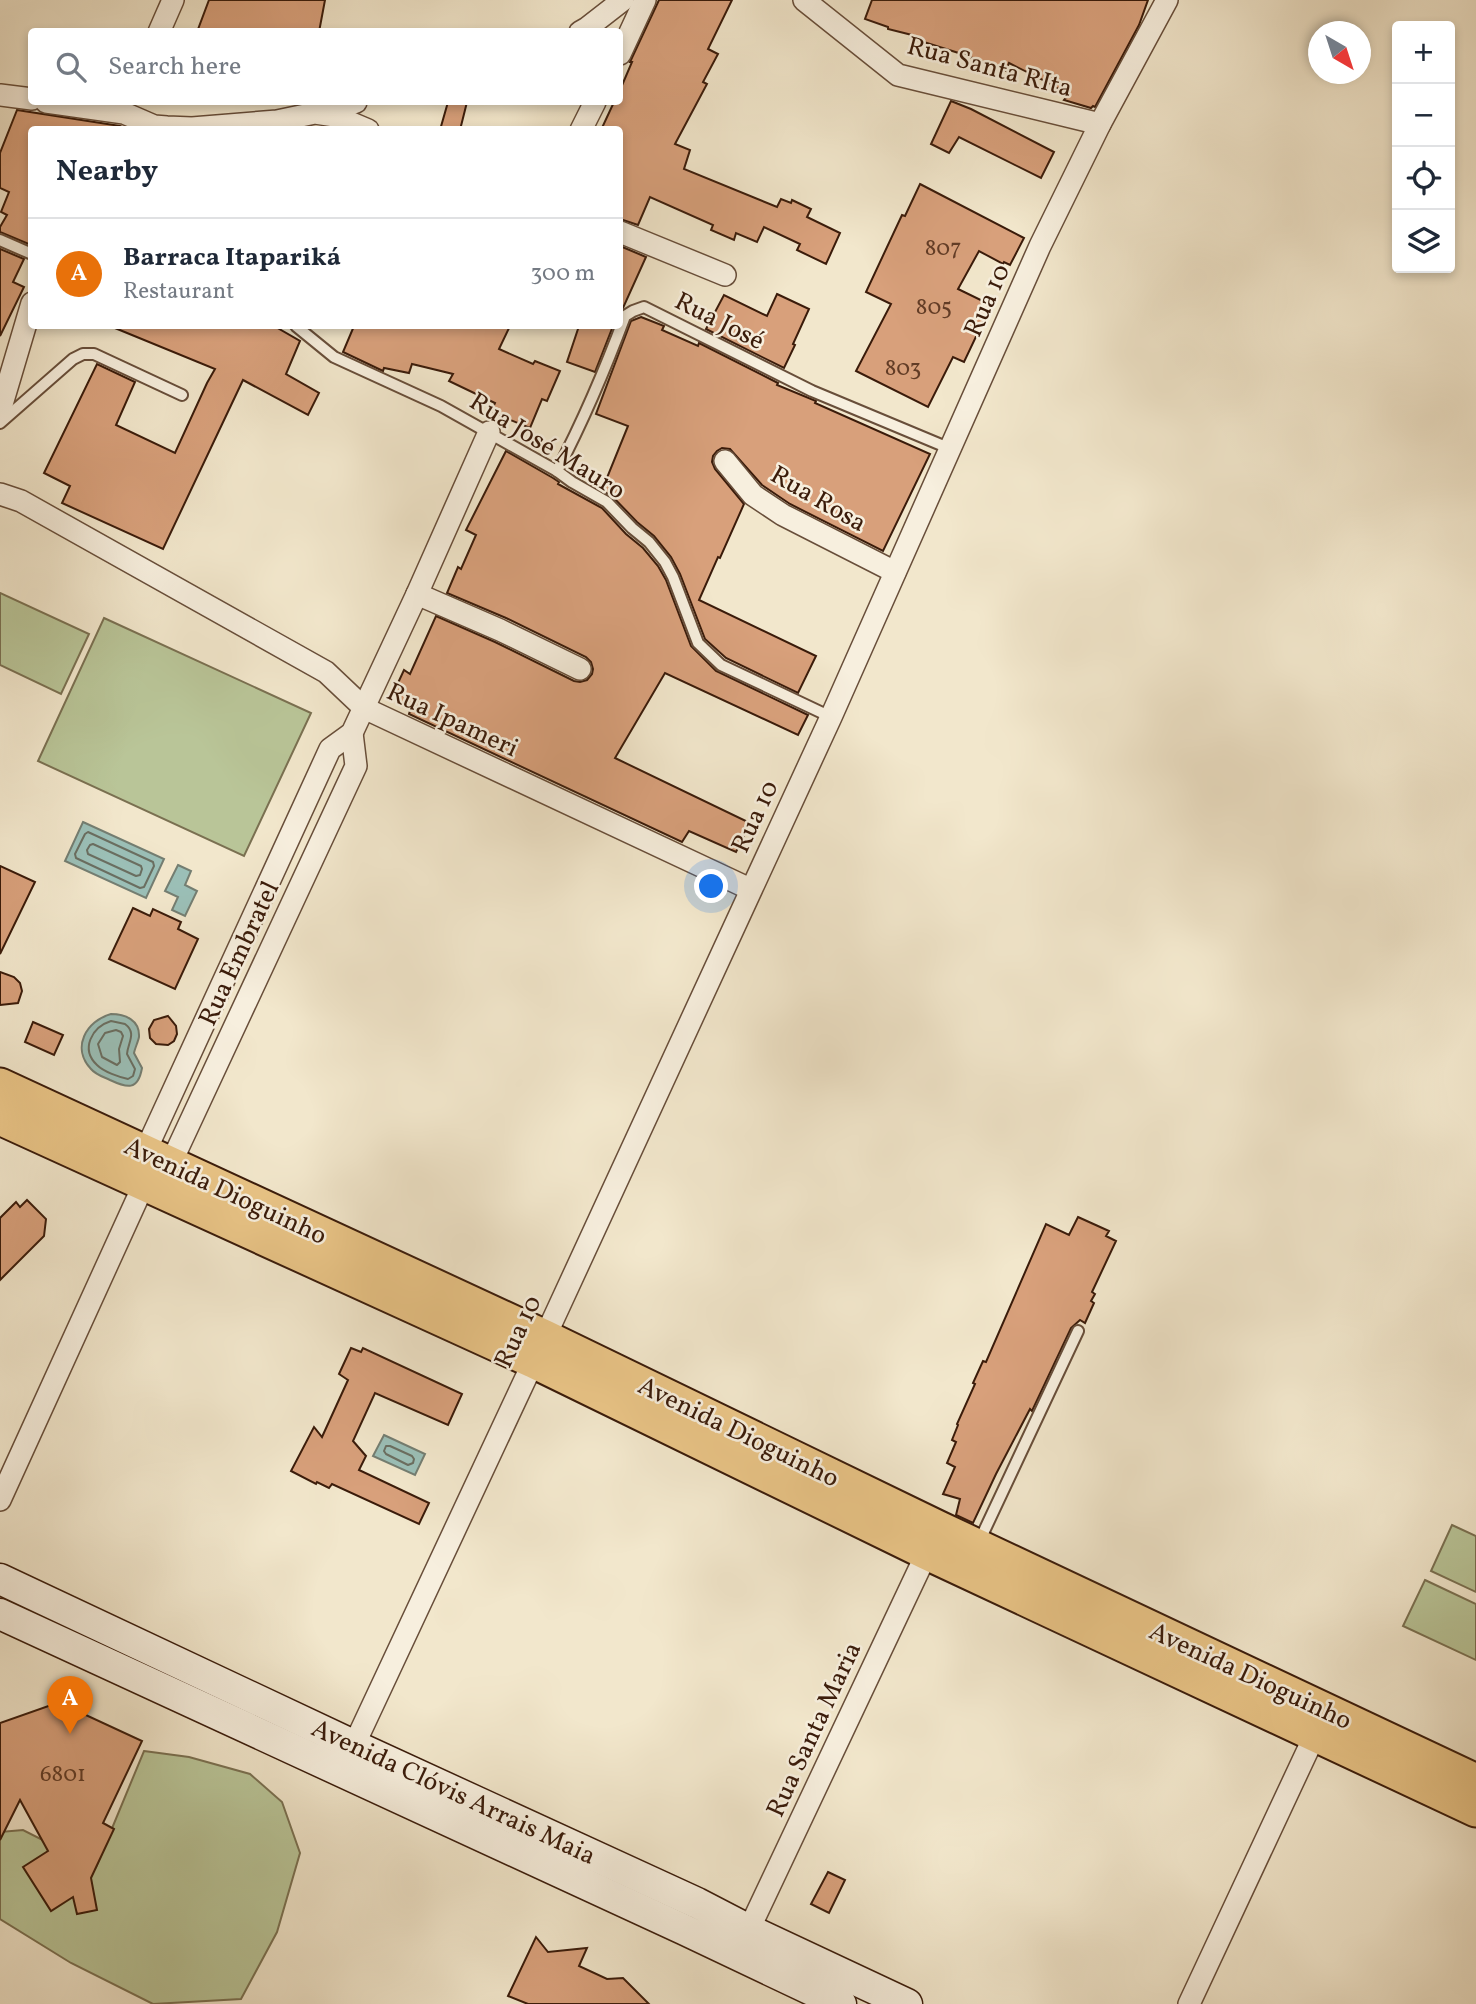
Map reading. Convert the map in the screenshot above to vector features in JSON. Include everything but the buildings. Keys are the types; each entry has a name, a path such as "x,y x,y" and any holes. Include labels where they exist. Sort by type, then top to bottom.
{"main road":[{"name":"Avenida Dioguinho","path":"0,1084 153,1167 539,1349 933,1540 1321,1722 1476,1782"},
{"name":"Avenida Dioguinho","path":"0,1118 153,1167"},
{"name":"Avenida Dioguinho","path":"933,1540 977,1546 1321,1722 1476,1810"},
{"name":"Avenida Clóvis Arrais Maia","path":"0,1579 696,1903 743,1942 841,2004"},
{"name":"Avenida Clóvis Arrais Maia","path":"0,1614 341,1772 743,1942 907,2004"}],"street":[{"path":"161,28 173,0"},
{"path":"587,28 623,0"},
{"path":"623,48 645,0"},
{"name":"Rua Santa RIta","path":"804,0 898,75 1100,124"},
{"name":"Rua 10","path":"341,1772 831,717 1040,246 1100,124 1167,0"},
{"path":"0,95 28,98"},
{"path":"64,105 123,115 155,126"},
{"path":"326,114 348,105"},
{"path":"583,126 594,105"},
{"path":"216,126 277,121 316,113 358,126"},
{"path":"623,233 725,275"},
{"path":"0,411 28,316"},
{"name":"Rua Embratel","path":"0,1500 153,1167 330,749 352,733 489,432"},
{"name":"Rua Rosa","path":"725,461 753,495 783,515 895,572"},
{"name":"Rua Ipameri","path":"0,494 21,501 326,672 364,709 750,889"},
{"path":"417,594 580,669"},
{"name":"Rua Embratel","path":"153,1167 356,766 352,733"},
{"name":"Rua Santa Maria","path":"743,1942 933,1540"},
{"path":"1189,2004 1321,1722"}],"lane":[{"path":"0,240 28,252"},
{"name":"Rua José","path":"623,321 625,316 644,307 812,391 951,449"},
{"name":"Rua José Mauro","path":"300,329 334,357 441,406 607,502 649,542 665,562 698,643 710,655 722,665 831,717"},
{"name":"Rua José","path":"557,471 602,378 620,329"},
{"path":"0,423 73,359 83,354 94,354 182,395"},
{"path":"977,1546 1078,1331"}],"green space":[{"path":"0,593 89,634 61,694 0,665"},
{"path":"104,618 311,713 244,856 38,761"},
{"path":"1452,1525 1476,1536 1476,1592 1431,1571"},
{"path":"1425,1580 1476,1604 1476,1660 1403,1626"},
{"path":"144,1751 189,1757 250,1774 282,1802 300,1853 277,1932 241,1999 153,2004 71,1963 0,1919 0,1832 23,1830 96,1867"}],"water":[{"path":"83,822 164,859 146,898 65,861"},
{"path":"178,865 191,871 185,885 197,891 185,916 172,910 178,897 165,891"},
{"path":"111,1014 131,1019 139,1031 134,1053 142,1068 138,1081 131,1086 122,1085 95,1073 82,1053 84,1036 88,1029"},
{"path":"384,1435 425,1454 415,1475 373,1456"}],"place":[{"name":"Barraca Itapariká","path":"70,1734"}]}
